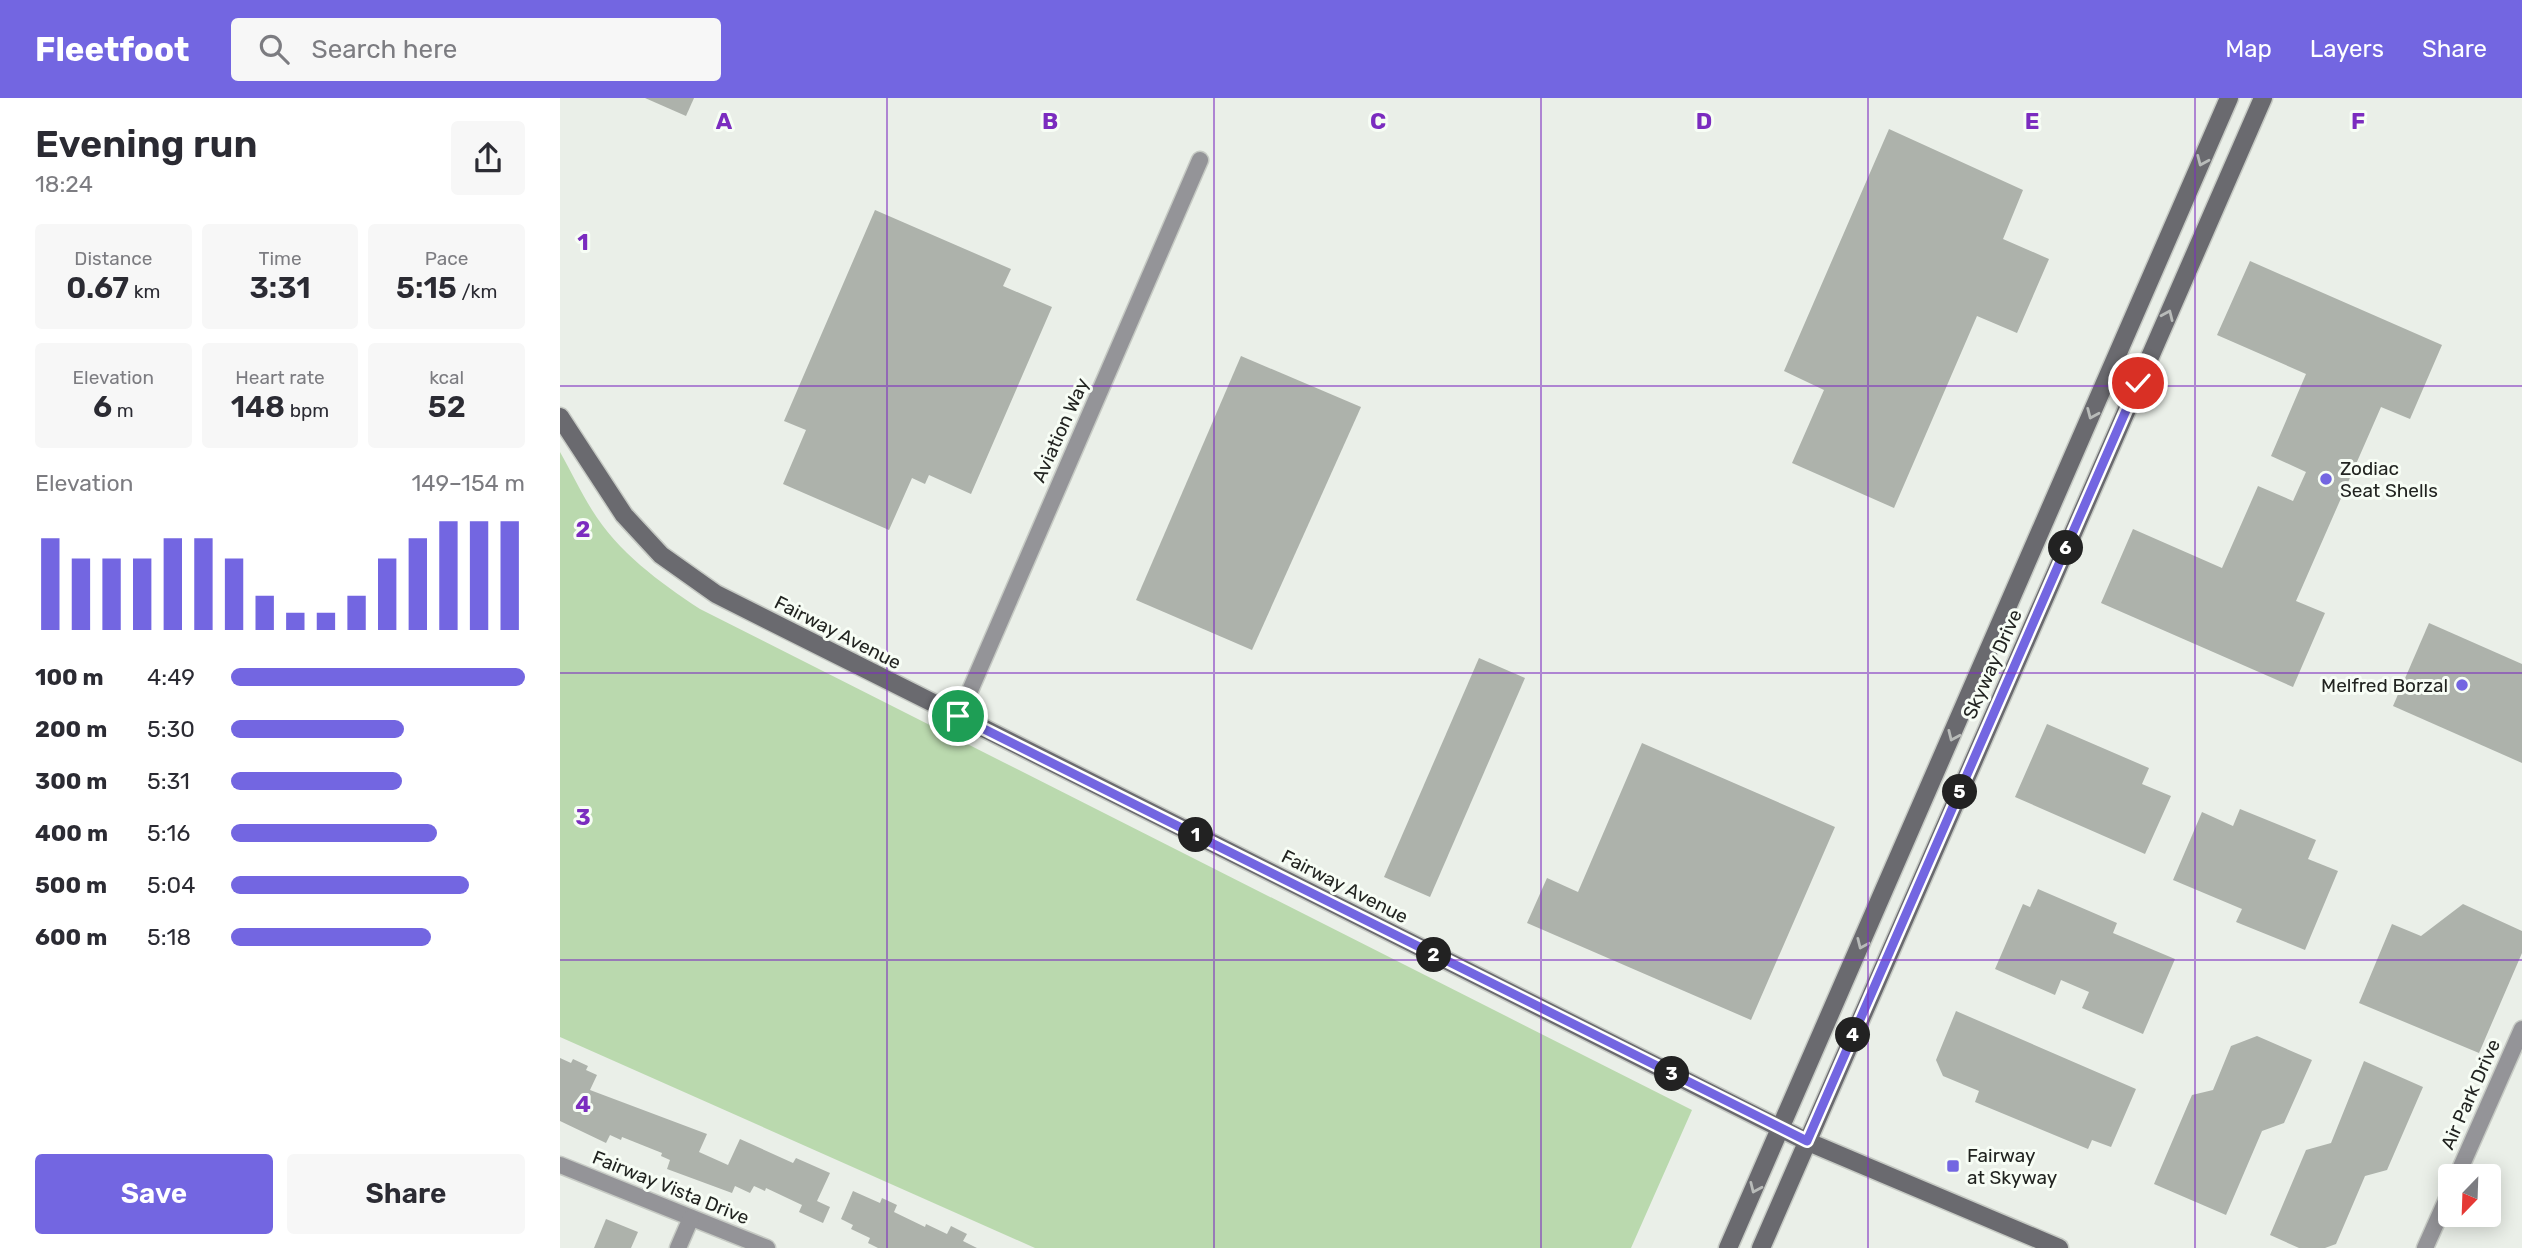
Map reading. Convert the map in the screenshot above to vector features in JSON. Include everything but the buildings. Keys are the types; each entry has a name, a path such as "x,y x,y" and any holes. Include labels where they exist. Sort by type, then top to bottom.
{"main road":[{"name":"Skyway Drive","path":"1728,1248 2229,98"},
{"name":"Skyway Drive","path":"1761,1248 2263,98"},
{"name":"Fairway Avenue","path":"560,417 624,515 661,555 716,594 1807,1141 2059,1248"}],"street":[{"name":"Aviation Way","path":"958,716 1200,160"},
{"name":"Air Park Drive","path":"2462,1164 2522,1029"},
{"name":"Fairway Vista Drive","path":"560,1165 767,1248"},
{"path":"678,1248 691,1218"},
{"path":"2425,1248 2438,1219"}],"green space":[{"path":"560,452 592,510 614,539 655,577 700,609 1692,1110 1631,1248 1035,1248 560,1037"}],"place":[{"name":"Zodiac Seat Shells","path":"2326,479"},
{"name":"Melfred Borzal","path":"2462,685"},
{"name":"Fairway at Skyway","path":"1953,1166"}],"route":[{"path":"958,716 1807,1141 2138,383"}]}
